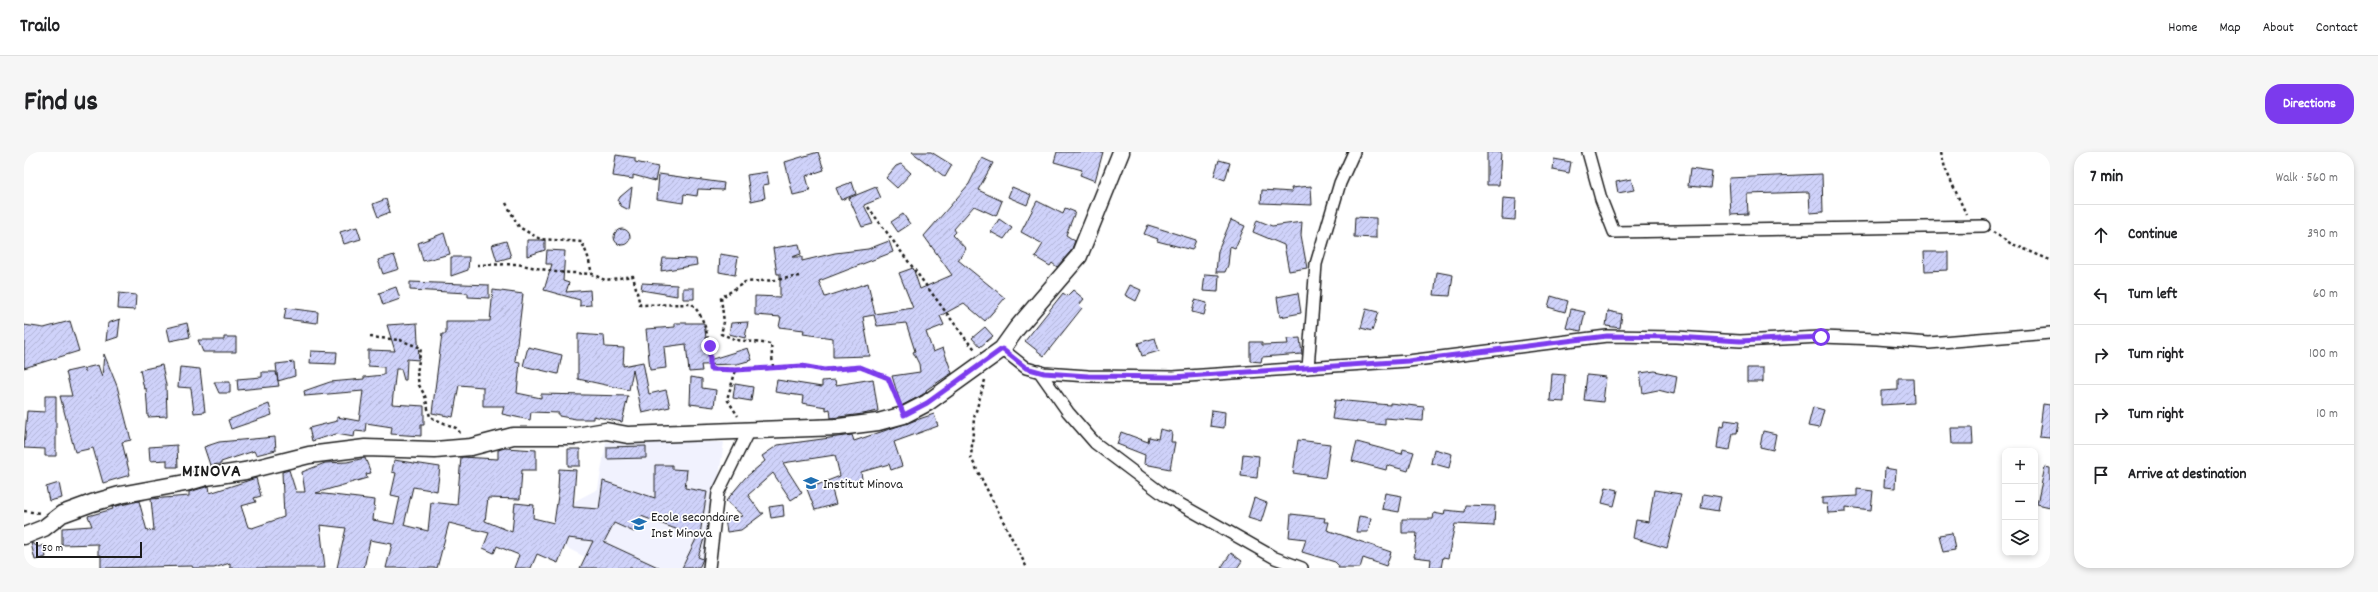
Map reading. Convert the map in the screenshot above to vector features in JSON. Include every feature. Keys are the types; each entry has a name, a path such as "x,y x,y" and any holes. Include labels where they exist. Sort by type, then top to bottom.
{"street":[{"path":"24,536 44,528 62,514 120,495 185,484 206,477 245,471 309,455 365,448 435,450 471,447 513,436 576,436 606,430 628,435 748,432 839,427 878,422 904,415 927,403 1002,349 1017,328 1079,256 1121,152"},
{"path":"1308,368 1316,264 1340,183 1354,152"},
{"path":"1588,152 1601,199 1614,232 1984,226"},
{"path":"1002,349 1026,368 1039,371 1088,376 1173,377 1408,361 1607,336 1676,337 1740,341 1828,338 1929,343 2050,333"},
{"path":"1039,371 1095,443 1152,486 1171,499 1275,558 1302,568"},
{"path":"709,568 718,493 748,432"}],"path":[{"path":"506,203 519,227 540,239 582,242 588,257 592,274"},
{"path":"868,207 968,342 988,360 984,383 974,418 971,458 1027,568"},
{"path":"477,265 517,264 556,272 592,274 605,280 633,276 640,305 692,304 701,313 708,340 710,369 736,370 802,366 824,370 860,367 888,378 904,415"},
{"path":"773,367 771,344 737,340 721,334 724,322 720,298 745,282 777,280 799,276"},
{"path":"370,337 400,340 421,348 418,379 419,385 425,396 430,417 456,428 471,447"},
{"path":"736,370 728,399 748,432"}],"shaded area":[{"name":"Ecole secondaire Inst Minova","path":"606,442 724,442 707,557 703,568 607,568 563,546 571,503 598,489"}],"building":[{"path":"818,152 824,170 806,176 810,191 793,195 785,162"},
{"path":"912,152 931,152 952,165 945,177"},
{"path":"1057,152 1103,152 1095,181 1080,175 1082,170 1054,162"},
{"path":"1487,152 1501,152 1499,185 1487,185"},
{"path":"616,155 635,158 635,162 658,167 655,181 633,175 633,179 613,176"},
{"path":"982,158 993,163 978,190 1002,201 996,216 974,206 954,229 956,232 953,235 966,249 958,260 1005,298 985,321 964,303 940,316 944,325 926,332 933,352 943,348 952,373 926,390 927,392 901,406 892,376 920,372 919,364 913,352 915,351 906,323 877,326 874,315 863,317 870,356 833,357 833,338 803,334 804,330 779,327 781,317 755,315 755,296 780,297 780,274 777,274 773,248 799,244 801,254 792,257 802,257 802,261 835,253 868,249 889,241 893,252 819,281 825,297 868,283 875,314 913,308 899,273 913,268 920,289 952,275 924,236 969,184"},
{"path":"1554,159 1571,162 1569,173 1553,170"},
{"path":"1219,160 1230,163 1225,180 1214,176"},
{"path":"901,164 911,173 897,188 886,178 896,166"},
{"path":"1690,169 1712,172 1710,188 1688,186"},
{"path":"767,172 769,184 763,185 765,198 751,201 747,175"},
{"path":"659,174 724,183 723,190 698,189 697,196 684,194 683,203 657,199"},
{"path":"1822,174 1823,212 1810,213 1809,192 1747,194 1748,214 1731,215 1729,178"},
{"path":"1631,179 1634,190 1618,193 1616,182"},
{"path":"852,182 856,194 841,200 836,188"},
{"path":"1311,186 1312,205 1261,203 1262,190 1292,192 1291,188"},
{"path":"632,187 629,210 621,206 618,201 620,197"},
{"path":"876,187 881,198 864,205 873,224 862,227 849,198"},
{"path":"1012,187 1031,195 1027,205 1008,197"},
{"path":"1503,198 1516,199 1515,220 1502,219"},
{"path":"386,199 390,212 378,217 373,204"},
{"path":"1037,201 1063,214 1065,208 1075,212 1066,235 1075,241 1071,251 1057,267 1052,263 1050,266 1035,257 1043,244 1021,232"},
{"path":"903,214 910,224 898,232 891,222"},
{"path":"1355,217 1376,218 1376,238 1354,237"},
{"path":"999,219 1012,228 1004,239 991,232"},
{"path":"1231,220 1245,226 1235,248 1230,246 1228,265 1225,272 1216,272 1218,251"},
{"path":"1257,220 1272,226 1302,222 1301,235 1307,268 1289,271 1284,245 1253,232"},
{"path":"1148,225 1196,240 1192,250 1157,241 1158,239 1144,234"},
{"path":"357,227 361,239 344,244 340,232"},
{"path":"622,229 628,231 630,237 628,243 622,245 616,243 614,237 616,231"},
{"path":"444,233 450,254 423,261 418,243"},
{"path":"527,240 545,240 545,250 527,256"},
{"path":"506,241 511,257 497,261 492,245"},
{"path":"547,250 565,251 563,281 569,283 566,292 590,290 591,305 580,306 580,300 544,290 552,264 546,264"},
{"path":"1924,252 1948,252 1948,270 1925,271"},
{"path":"720,254 738,257 735,275 719,272"},
{"path":"394,255 399,269 383,274 378,260"},
{"path":"451,257 469,257 468,270 451,276"},
{"path":"663,258 696,259 697,265 661,271"},
{"path":"1437,272 1453,275 1450,296 1434,295"},
{"path":"1205,274 1219,275 1218,292 1203,291"},
{"path":"410,282 489,285 489,298 468,297 468,293 410,290"},
{"path":"642,283 677,285 677,296 641,290"},
{"path":"1130,285 1141,290 1136,301 1125,295"},
{"path":"396,287 400,299 383,305 379,293"},
{"path":"683,288 694,288 694,299 683,299"},
{"path":"493,290 523,294 515,361 520,362 517,393 541,398 541,394 628,396 622,422 593,416 593,419 576,419 559,416 559,413 531,412 530,420 502,414 504,406 483,406 483,387 459,385 453,417 432,413 442,334 446,334 446,321 490,321"},
{"path":"1073,290 1084,299 1079,305 1082,308 1044,356 1025,341 1063,293 1067,296"},
{"path":"119,293 136,295 135,310 118,309"},
{"path":"1298,293 1301,313 1280,317 1277,297"},
{"path":"1551,296 1568,301 1565,312 1548,307"},
{"path":"1195,300 1207,303 1204,315 1192,312"},
{"path":"286,308 318,312 317,323 284,319"},
{"path":"1366,309 1378,312 1372,331 1361,328"},
{"path":"1571,309 1585,312 1581,331 1566,328"},
{"path":"1608,311 1622,314 1620,328 1606,326"},
{"path":"120,319 118,337 106,341 108,323"},
{"path":"70,321 79,351 24,368 24,325 44,328"},
{"path":"748,322 745,338 729,334 731,323"},
{"path":"187,323 190,337 170,341 167,328"},
{"path":"417,323 419,360 407,359 406,380 404,380 401,369 396,369 392,404 424,406 424,425 421,425 421,436 391,434 392,427 366,423 365,432 355,431 354,437 336,434 312,441 309,428 337,421 337,417 359,421 363,391 305,396 304,391 330,382 364,379 364,377 384,375 384,367 368,366 368,350 395,351 387,325"},
{"path":"675,323 704,323 709,360 748,348 752,360 737,364 701,365 702,371 689,372 686,344 664,347 666,368 650,370 646,329 675,327"},
{"path":"985,327 993,336 980,347 972,338"},
{"path":"578,334 604,336 605,347 624,348 623,366 643,362 649,394 666,390 670,407 642,413 633,370 629,390 578,379"},
{"path":"224,337 236,337 236,352 203,352 198,340 224,340"},
{"path":"1155,338 1159,351 1142,356 1138,343"},
{"path":"1300,338 1302,354 1262,357 1261,362 1250,361 1250,342 1262,342 1262,345 1288,344 1287,339"},
{"path":"528,347 562,355 558,374 523,366"},
{"path":"311,351 337,352 336,364 310,363"},
{"path":"104,354 117,386 131,440 122,442 130,475 103,483 93,448 75,452 60,396 72,396 66,372 84,368 85,372 85,368 98,365 102,377"},
{"path":"294,362 295,376 278,381 276,364"},
{"path":"162,365 166,385 167,416 148,417 146,388 144,389 140,370"},
{"path":"180,367 200,369 205,412 194,413 191,388 178,387"},
{"path":"1747,368 1763,368 1763,382 1747,382"},
{"path":"1655,371 1677,376 1674,394 1658,390 1643,393 1640,373"},
{"path":"262,372 276,372 279,386 238,390 237,379 262,377"},
{"path":"1552,374 1565,375 1564,402 1550,401"},
{"path":"1587,375 1606,377 1603,402 1584,400"},
{"path":"691,377 702,379 702,388 716,390 714,407 690,404"},
{"path":"1898,378 1913,378 1914,403 1881,405 1881,391 1898,390"},
{"path":"873,379 878,411 863,414 831,418 830,409 826,410 826,407 802,403 803,396 775,392 777,380 822,387 822,381 835,380 836,385"},
{"path":"214,382 230,382 230,393 219,393"},
{"path":"735,384 753,387 751,401 733,398"},
{"path":"45,396 56,396 56,456 45,456 45,449 24,448 27,411 45,412"},
{"path":"1335,400 1390,405 1390,403 1424,407 1423,421 1385,418 1385,425 1332,419"},
{"path":"269,404 272,415 231,429 228,420"},
{"path":"2043,404 2050,405 2050,438 2039,437"},
{"path":"1813,407 1824,410 1819,428 1808,426"},
{"path":"1212,410 1225,412 1224,428 1210,426"},
{"path":"934,414 938,426 894,442 902,466 891,470 889,464 861,472 862,479 832,490 836,504 815,510 807,489 840,476 835,455 783,463 802,493 791,500 773,473 748,495 761,513 764,513 741,530 727,532 725,519 743,516 726,501 745,478 765,461 762,456 778,445 852,435 854,441"},
{"path":"1725,420 1739,422 1737,433 1733,433 1730,450 1717,448 1720,426 1724,427"},
{"path":"1951,428 1972,428 1973,444 1952,444"},
{"path":"1160,429 1172,432 1171,442 1175,442 1170,469 1144,464 1145,455 1117,444 1121,432 1148,442 1149,437 1158,439"},
{"path":"1763,431 1776,434 1773,450 1760,447"},
{"path":"275,437 276,450 256,455 254,451 221,462 221,464 210,465 204,447 219,442"},
{"path":"1298,440 1330,444 1325,478 1293,473"},
{"path":"1357,442 1402,454 1403,449 1414,452 1408,471 1387,465 1386,470 1352,461"},
{"path":"177,445 178,467 167,467 167,460 150,461 149,447"},
{"path":"646,446 646,458 607,459 607,447"},
{"path":"505,448 536,450 536,470 522,470 520,499 488,498 485,521 512,532 515,503 534,505 533,518 554,523 559,489 559,469 576,470 573,507 599,509 603,481 655,498 655,465 672,465 672,469 687,470 685,488 707,492 700,534 705,536 698,557 703,559 699,568 682,568 697,537 641,516 634,532 614,523 604,542 660,568 580,568 593,541 568,538 558,563 537,554 531,568 514,568 519,555 497,546 494,553 483,548 489,533 449,523 437,568 386,568 392,544 370,540 364,568 337,568 346,528 320,525 325,568 230,568 230,563 214,568 193,568 192,566 101,568 101,555 98,555 98,544 62,545 62,528 92,526 88,516 113,509 112,507 139,501 147,531 154,530 151,499 189,496 189,492 209,486 210,493 256,478 261,496 254,498 256,502 241,506 248,527 252,528 284,517 282,472 289,470 296,492 305,492 302,472 325,463 347,462 365,458 371,473 366,474 367,478 316,493 375,500 373,520 394,524 400,497 391,495 396,473 392,472 394,460 440,467 437,491 413,487 404,525 428,531 431,502 457,505 461,457 498,459 498,450"},
{"path":"568,449 580,449 580,466 568,466"},
{"path":"1434,449 1452,454 1449,468 1431,463"},
{"path":"1243,454 1259,456 1257,478 1241,476"},
{"path":"2045,467 2050,468 2050,507 2038,504"},
{"path":"1885,468 1896,470 1895,488 1884,487"},
{"path":"59,483 62,498 49,501 46,487"},
{"path":"1606,487 1618,490 1614,506 1602,503"},
{"path":"1857,489 1873,491 1871,510 1846,507 1846,512 1828,513 1827,504 1822,504 1822,498 1857,496"},
{"path":"1654,490 1681,494 1667,548 1633,538 1636,520 1649,522"},
{"path":"1385,493 1402,496 1399,512 1382,509"},
{"path":"1703,494 1721,497 1718,511 1701,508"},
{"path":"1254,498 1267,503 1261,522 1248,518"},
{"path":"783,505 784,516 771,518 769,507"},
{"path":"1465,505 1495,506 1494,526 1455,524 1448,558 1443,557 1441,568 1430,568 1431,559 1414,557 1417,533 1402,533 1402,519 1433,519 1434,513 1444,515 1445,510 1464,512"},
{"path":"1291,514 1325,518 1324,522 1329,522 1327,530 1391,552 1386,566 1363,558 1360,568 1338,568 1339,566 1335,562 1302,552 1306,539 1289,537"},
{"path":"1359,516 1371,518 1368,532 1356,532"},
{"path":"1952,533 1955,550 1943,552 1939,535"},
{"path":"31,543 39,547 43,545 46,557 35,560"},
{"path":"1231,553 1242,561 1237,568 1221,568"}],"place":[{"name":"Institut Minova","path":"811,483"},
{"name":"Ecole secondaire Inst Minova","path":"639,524"}],"district":[{"name":"MINOVA","path":"212,470"}],"route":[{"path":"710,346 710,369 736,370 802,366 824,370 860,367 888,378 904,415 927,403 1002,349 1026,368 1044,373 1088,376 1173,377 1408,361 1607,336 1676,337 1740,341 1821,337"}]}
